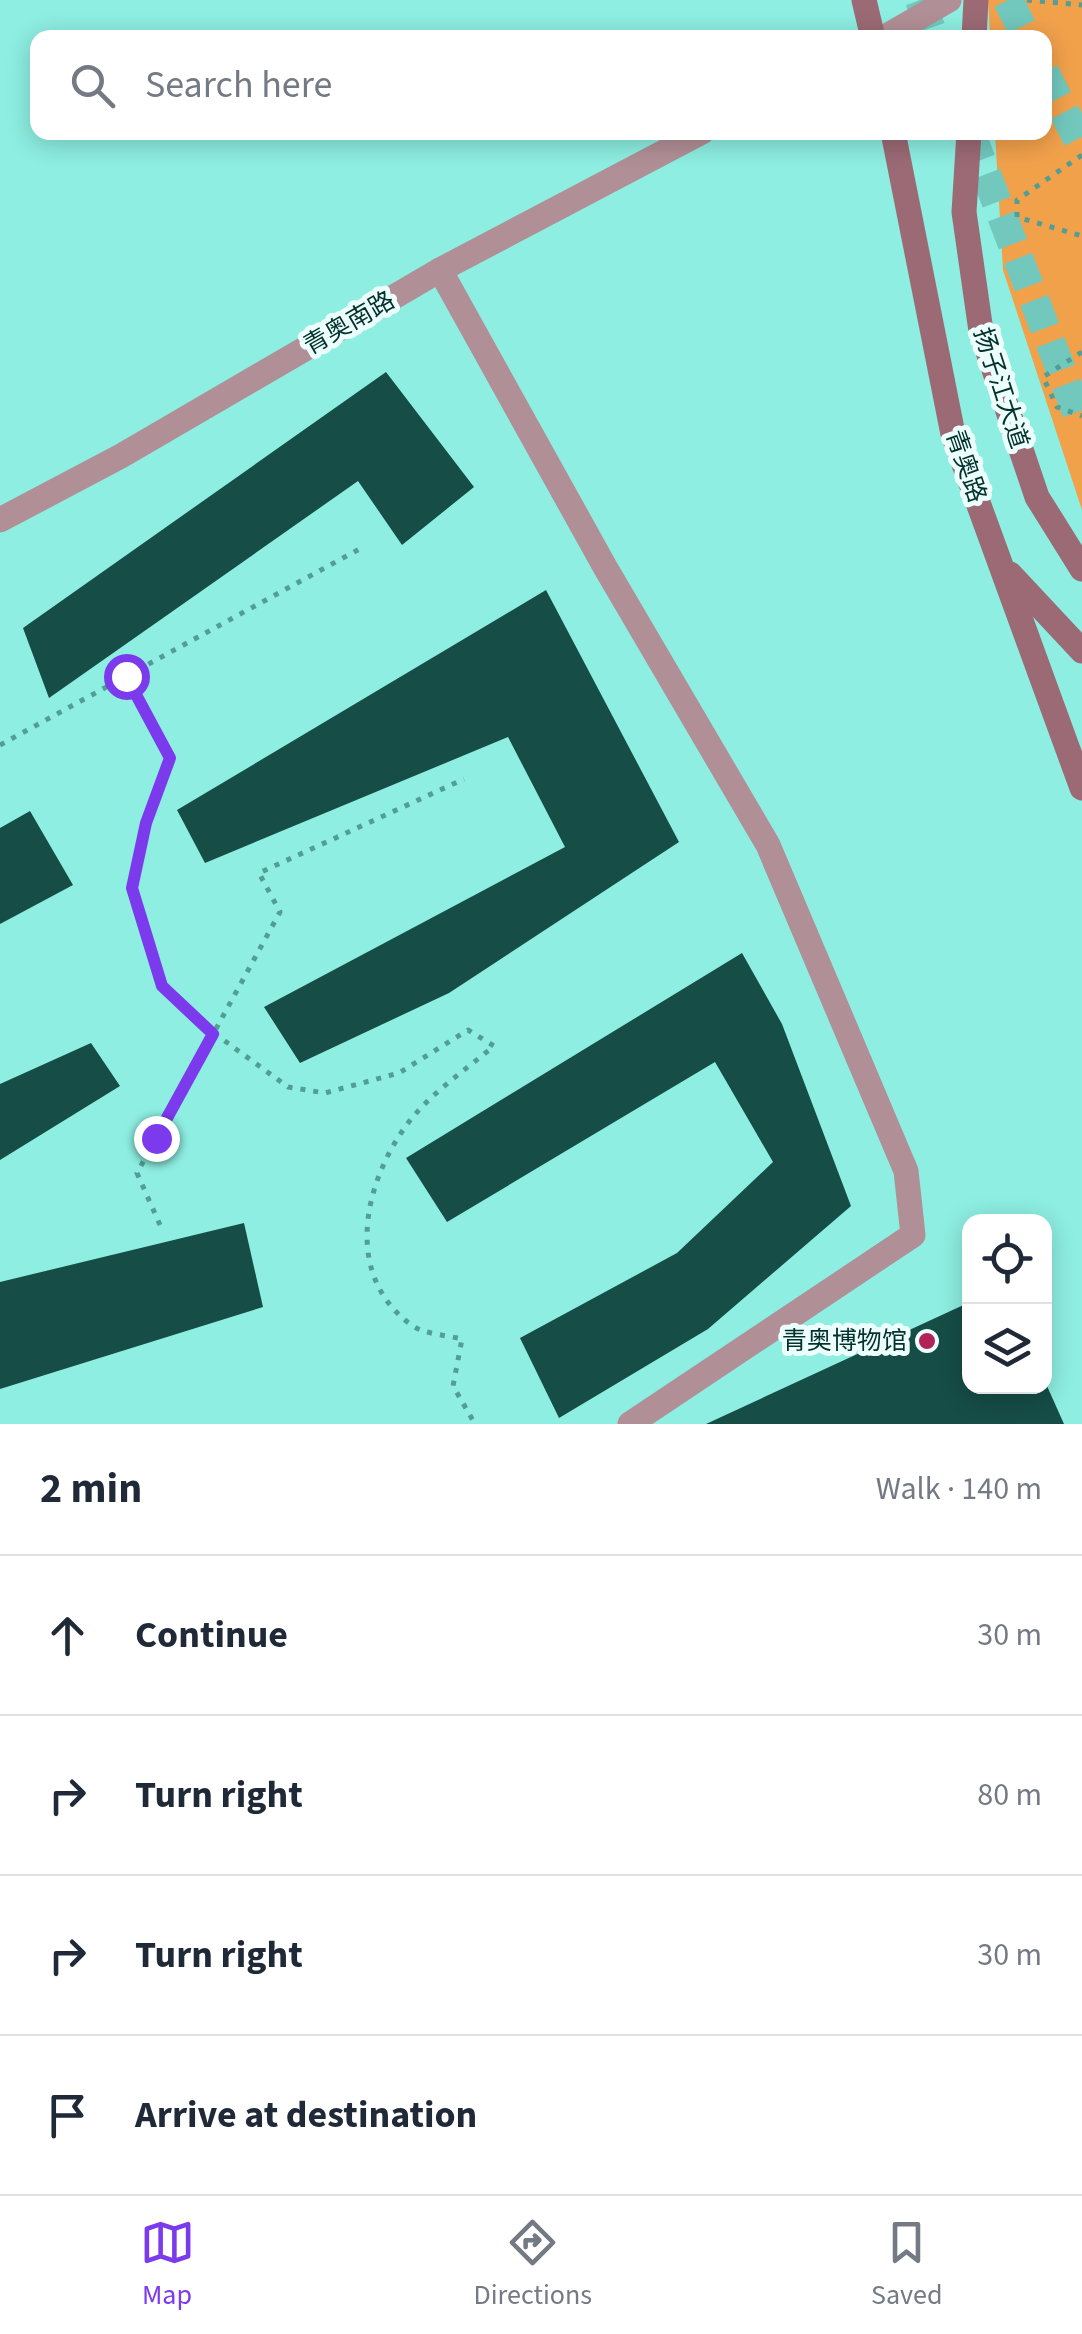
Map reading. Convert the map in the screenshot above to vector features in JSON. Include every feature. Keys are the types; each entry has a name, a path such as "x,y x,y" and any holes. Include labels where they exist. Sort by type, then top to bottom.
{"street":[{"path":"864,0 871,30"},
{"path":"897,30 949,0"},
{"path":"974,30 976,0"},
{"name":"青奥南路","path":"0,520 121,456 440,270 687,140"},
{"name":"青奥路","path":"894,140 953,434 1082,788"},
{"name":"扬子江大道","path":"968,140 964,212 980,332 1037,497 1082,569"},
{"path":"440,270 605,567 768,845 906,1171 913,1235 630,1424"},
{"path":"1000,563 1082,651"}],"path":[{"path":"1027,0 1080,5"},
{"path":"1082,155 1017,200 1016,217 1082,236"},
{"path":"1079,354 1043,377 1057,406 1082,416"},
{"path":"0,745 365,546"},
{"path":"126,676 170,758 146,823 132,888 162,986 213,1034 288,1087 326,1094 398,1072 468,1030 494,1046 429,1100 402,1130 373,1196 365,1240 374,1288 412,1327 462,1339 453,1386 474,1424"},
{"path":"160,1225 137,1173 280,912 259,873 464,778"}],"shaded area":[{"path":"988,0 1082,0 1082,510 1003,270 995,140 1052,140 1052,30 990,30"}],"building":[{"path":"386,372 474,487 402,545 358,481 49,698 23,628"},
{"path":"546,590 679,842 449,993 300,1063 264,1007 565,847 508,737 205,863 177,810"},
{"path":"30,811 73,885 0,924 0,828"},
{"path":"742,953 782,1024 851,1206 708,1329 559,1418 520,1338 677,1253 773,1162 715,1062 447,1222 406,1158"},
{"path":"91,1043 120,1086 0,1160 0,1084"},
{"path":"244,1223 263,1307 0,1389 0,1282"},
{"name":"青奥博物馆","path":"962,1306 962,1394 1051,1394 1064,1424 706,1424"}],"tunnel":[{"path":"920,0 931,30"},
{"path":"1008,0 1023,30"},
{"path":"1052,88 1082,147"},
{"path":"973,140 1082,425"}],"place":[{"name":"青奥博物馆","path":"927,1341"}],"route":[{"path":"126,676 170,758 146,823 132,888 149,932 162,986 213,1034 156,1138"}]}
